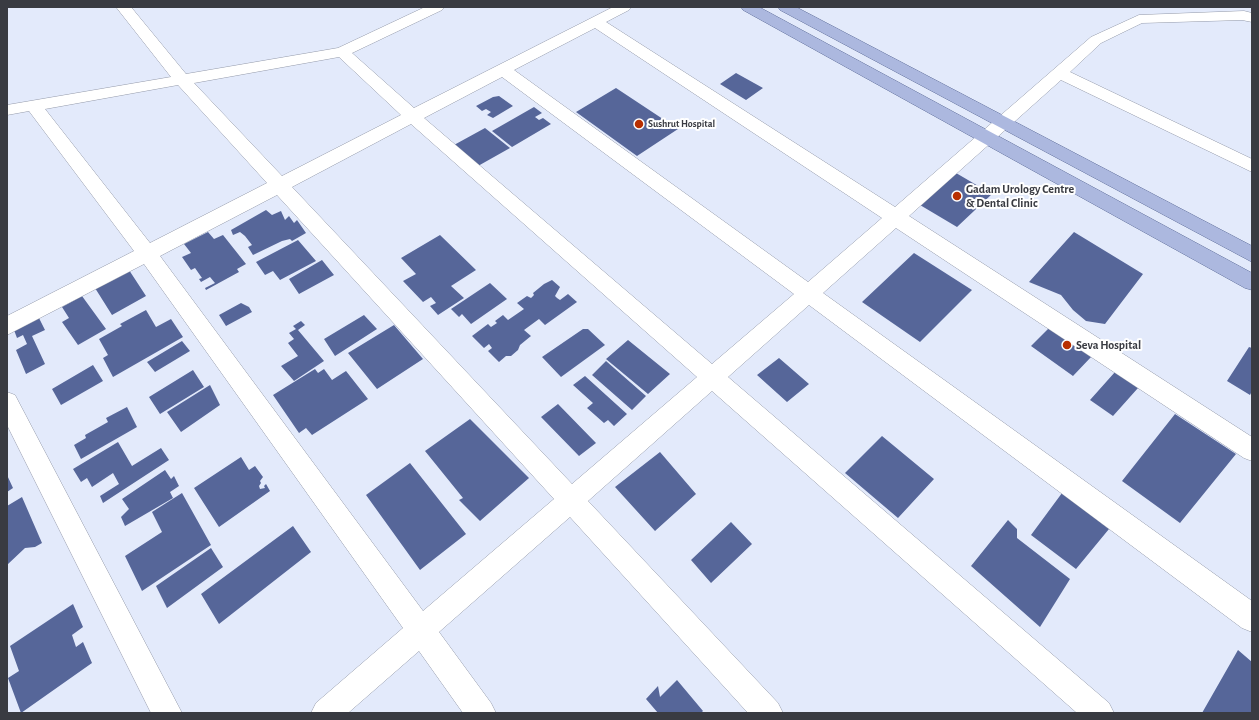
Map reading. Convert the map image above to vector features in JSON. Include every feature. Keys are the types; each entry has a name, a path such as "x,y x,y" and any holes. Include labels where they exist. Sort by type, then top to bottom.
{"main road":[{"path":"748,7 1252,282"},
{"path":"785,7 1252,255"}],"street":[{"path":"123,7 181,79 768,713"},
{"path":"7,110 342,52 437,7"},
{"path":"7,326 624,7"},
{"path":"326,713 895,218 1096,40 1140,19 1244,15 1252,18"},
{"path":"596,22 1252,450"},
{"path":"342,52 413,117 1098,713"},
{"path":"503,70 1252,618"},
{"path":"1058,73 1252,166"},
{"path":"34,106 147,254 481,713"},
{"path":"7,402 167,713"}],"building":[{"path":"736,73 763,88 746,100 720,84"},
{"path":"616,88 678,129 637,156 576,112"},
{"path":"499,96 513,106 493,118 487,115 491,112 486,109 482,111 476,106 493,97"},
{"path":"534,107 542,113 535,117 539,120 543,118 551,124 512,147 492,131"},
{"path":"485,128 510,148 478,166 454,145"},
{"path":"956,173 992,194 957,227 920,205"},
{"path":"266,210 272,215 281,211 285,220 289,216 294,223 297,220 306,233 292,241 290,239 282,241 253,255 248,247 252,245 245,236 240,232 233,235 231,230"},
{"path":"208,232 214,239 223,235 246,264 237,269 239,272 206,290 205,288 215,283 210,277 201,282 199,279 202,278 195,268 191,270 182,257 191,253 184,244"},
{"path":"1074,232 1143,274 1105,324 1086,321 1073,310 1061,295 1029,282"},
{"path":"440,235 476,270 451,286 464,298 438,315 430,306 436,303 431,297 423,302 403,281 416,274 401,258"},
{"path":"298,240 316,261 280,280 273,271 265,275 256,262"},
{"path":"914,253 972,290 920,342 862,302"},
{"path":"322,260 334,275 299,294 289,279"},
{"path":"129,270 146,296 112,315 95,288"},
{"path":"552,280 560,287 555,296 557,298 560,300 568,294 577,302 545,325 539,319 524,330 531,336 520,345 518,350 511,356 506,356 499,362 488,351 492,348 489,344 484,348 472,336 488,324 491,327 497,323 495,321 503,315 508,320 524,309 517,303 527,296 531,298 534,295 533,293 544,284"},
{"path":"490,283 507,299 471,324 462,314 459,317 451,309"},
{"path":"82,296 106,329 78,345 62,322 69,318 62,307"},
{"path":"241,303 249,307 252,312 226,326 219,315"},
{"path":"146,310 156,327 171,319 183,337 113,377 103,358 108,355 99,339 122,326 120,324"},
{"path":"364,315 377,329 335,356 324,339"},
{"path":"39,318 45,330 32,336 45,364 26,374 16,350 27,344 23,335 17,338 14,330"},
{"path":"301,321 305,325 298,330 324,361 294,381 281,366 298,356 288,343 294,339 289,333 296,329 293,326"},
{"path":"394,325 423,359 377,389 348,353"},
{"path":"1050,327 1092,356 1073,376 1031,346"},
{"path":"583,329 588,329 605,345 561,377 542,357"},
{"path":"628,340 670,374 648,394 606,359"},
{"path":"182,341 190,351 155,372 147,362"},
{"path":"1249,347 1252,348 1252,391 1250,395 1227,381"},
{"path":"779,358 809,384 787,402 757,375"},
{"path":"606,361 646,396 632,410 592,375"},
{"path":"93,365 103,381 61,405 52,389"},
{"path":"315,369 318,373 324,369 332,380 346,371 368,399 312,435 306,428 299,433 273,395"},
{"path":"193,370 204,387 160,414 149,397"},
{"path":"1115,372 1138,388 1113,416 1090,400"},
{"path":"585,376 627,414 614,426 608,420 604,423 587,408 593,403 573,385"},
{"path":"210,385 220,405 181,432 167,412"},
{"path":"558,404 596,443 579,456 541,417"},
{"path":"127,407 137,427 81,459 74,445 86,438 85,435 108,422 106,418"},
{"path":"1175,414 1236,454 1180,523 1122,481"},
{"path":"470,419 529,478 480,521 459,500 463,498 425,451"},
{"path":"882,436 934,479 898,518 845,473"},
{"path":"118,442 132,466 161,448 169,460 103,503 100,496 119,484 113,473 92,487 87,478 81,482 73,469"},
{"path":"660,452 696,494 655,531 615,487"},
{"path":"241,457 249,470 255,466 263,477 260,481 260,489 265,488 264,486 266,484 270,491 219,527 194,488"},
{"path":"410,463 466,534 420,570 366,495"},
{"path":"165,470 171,479 174,476 179,486 170,492 173,498 125,526 121,517 129,509 122,499"},
{"path":"7,475 13,488 7,492"},
{"path":"182,493 211,545 142,591 125,556 162,532 152,512"},
{"path":"1062,493 1109,529 1076,569 1031,535"},
{"path":"22,497 42,543 35,547 25,548 7,565 7,506"},
{"path":"1008,520 1017,529 1017,538 1070,579 1040,627 971,566"},
{"path":"731,522 752,544 711,583 691,560"},
{"path":"293,526 311,552 219,624 201,594"},
{"path":"211,548 223,567 167,608 156,586"},
{"path":"73,604 83,627 72,635 76,647 83,642 92,663 21,713 8,678 19,671 10,646"},
{"path":"1238,650 1252,662 1252,713 1202,713"},
{"path":"677,680 703,711 701,713 658,713 646,699 658,686 660,697"}],"place":[{"name":"Sushrut Hospital","path":"639,124"},
{"name":"Gadam Urology Centre & Dental Clinic","path":"957,196"},
{"name":"Seva Hospital","path":"1067,345"}]}
